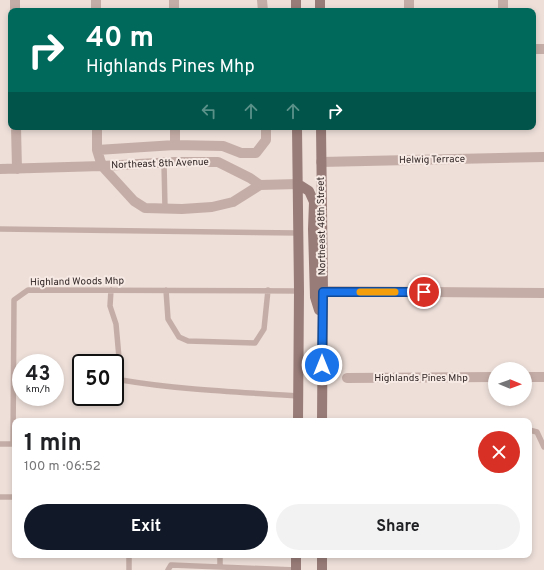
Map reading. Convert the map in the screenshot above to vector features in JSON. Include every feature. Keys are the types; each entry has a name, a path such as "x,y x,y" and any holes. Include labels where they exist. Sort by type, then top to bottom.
{"main road":[{"path":"298,130 298,418"},
{"name":"Northeast 48th Street","path":"320,130 323,292 322,418"},
{"path":"298,184 309,191 314,202 313,229 315,297 322,322"},
{"path":"296,558 296,570"},
{"path":"322,558 322,570"}],"street":[{"path":"16,130 17,169"},
{"path":"97,130 97,150 102,166"},
{"path":"175,130 175,145"},
{"name":"Northeast 8th Avenue","path":"97,150 175,145 223,146 241,153 256,153 266,140 266,130"},
{"name":"Helwig Terrace","path":"321,162 544,158"},
{"name":"Northeast 8th Avenue","path":"0,169 218,162 250,178 260,185 233,202 212,207 145,208 134,201 102,166"},
{"path":"260,185 298,184"},
{"path":"323,292 544,293"},
{"name":"Highlands Pines Mhp","path":"347,378 488,377"},
{"path":"532,377 544,377"}],"lane":[{"path":"164,163 165,208"},
{"path":"0,229 299,233"},
{"name":"Highland Woods Mhp","path":"14,418 14,300 28,290 299,290"},
{"path":"111,290 110,306 116,324 121,380 227,392 298,396"},
{"path":"166,290 168,319 180,337 188,341 255,343 264,329 268,290"},
{"path":"532,431 537,432 544,447"},
{"path":"0,444 12,444"},
{"path":"0,497 12,497"},
{"path":"129,558 129,570"},
{"path":"220,558 220,567"},
{"path":"168,570 171,565 296,570"}],"slow traffic":[{"path":"360,292 395,292"}],"route":[{"path":"322,365 323,292 424,292"}]}
